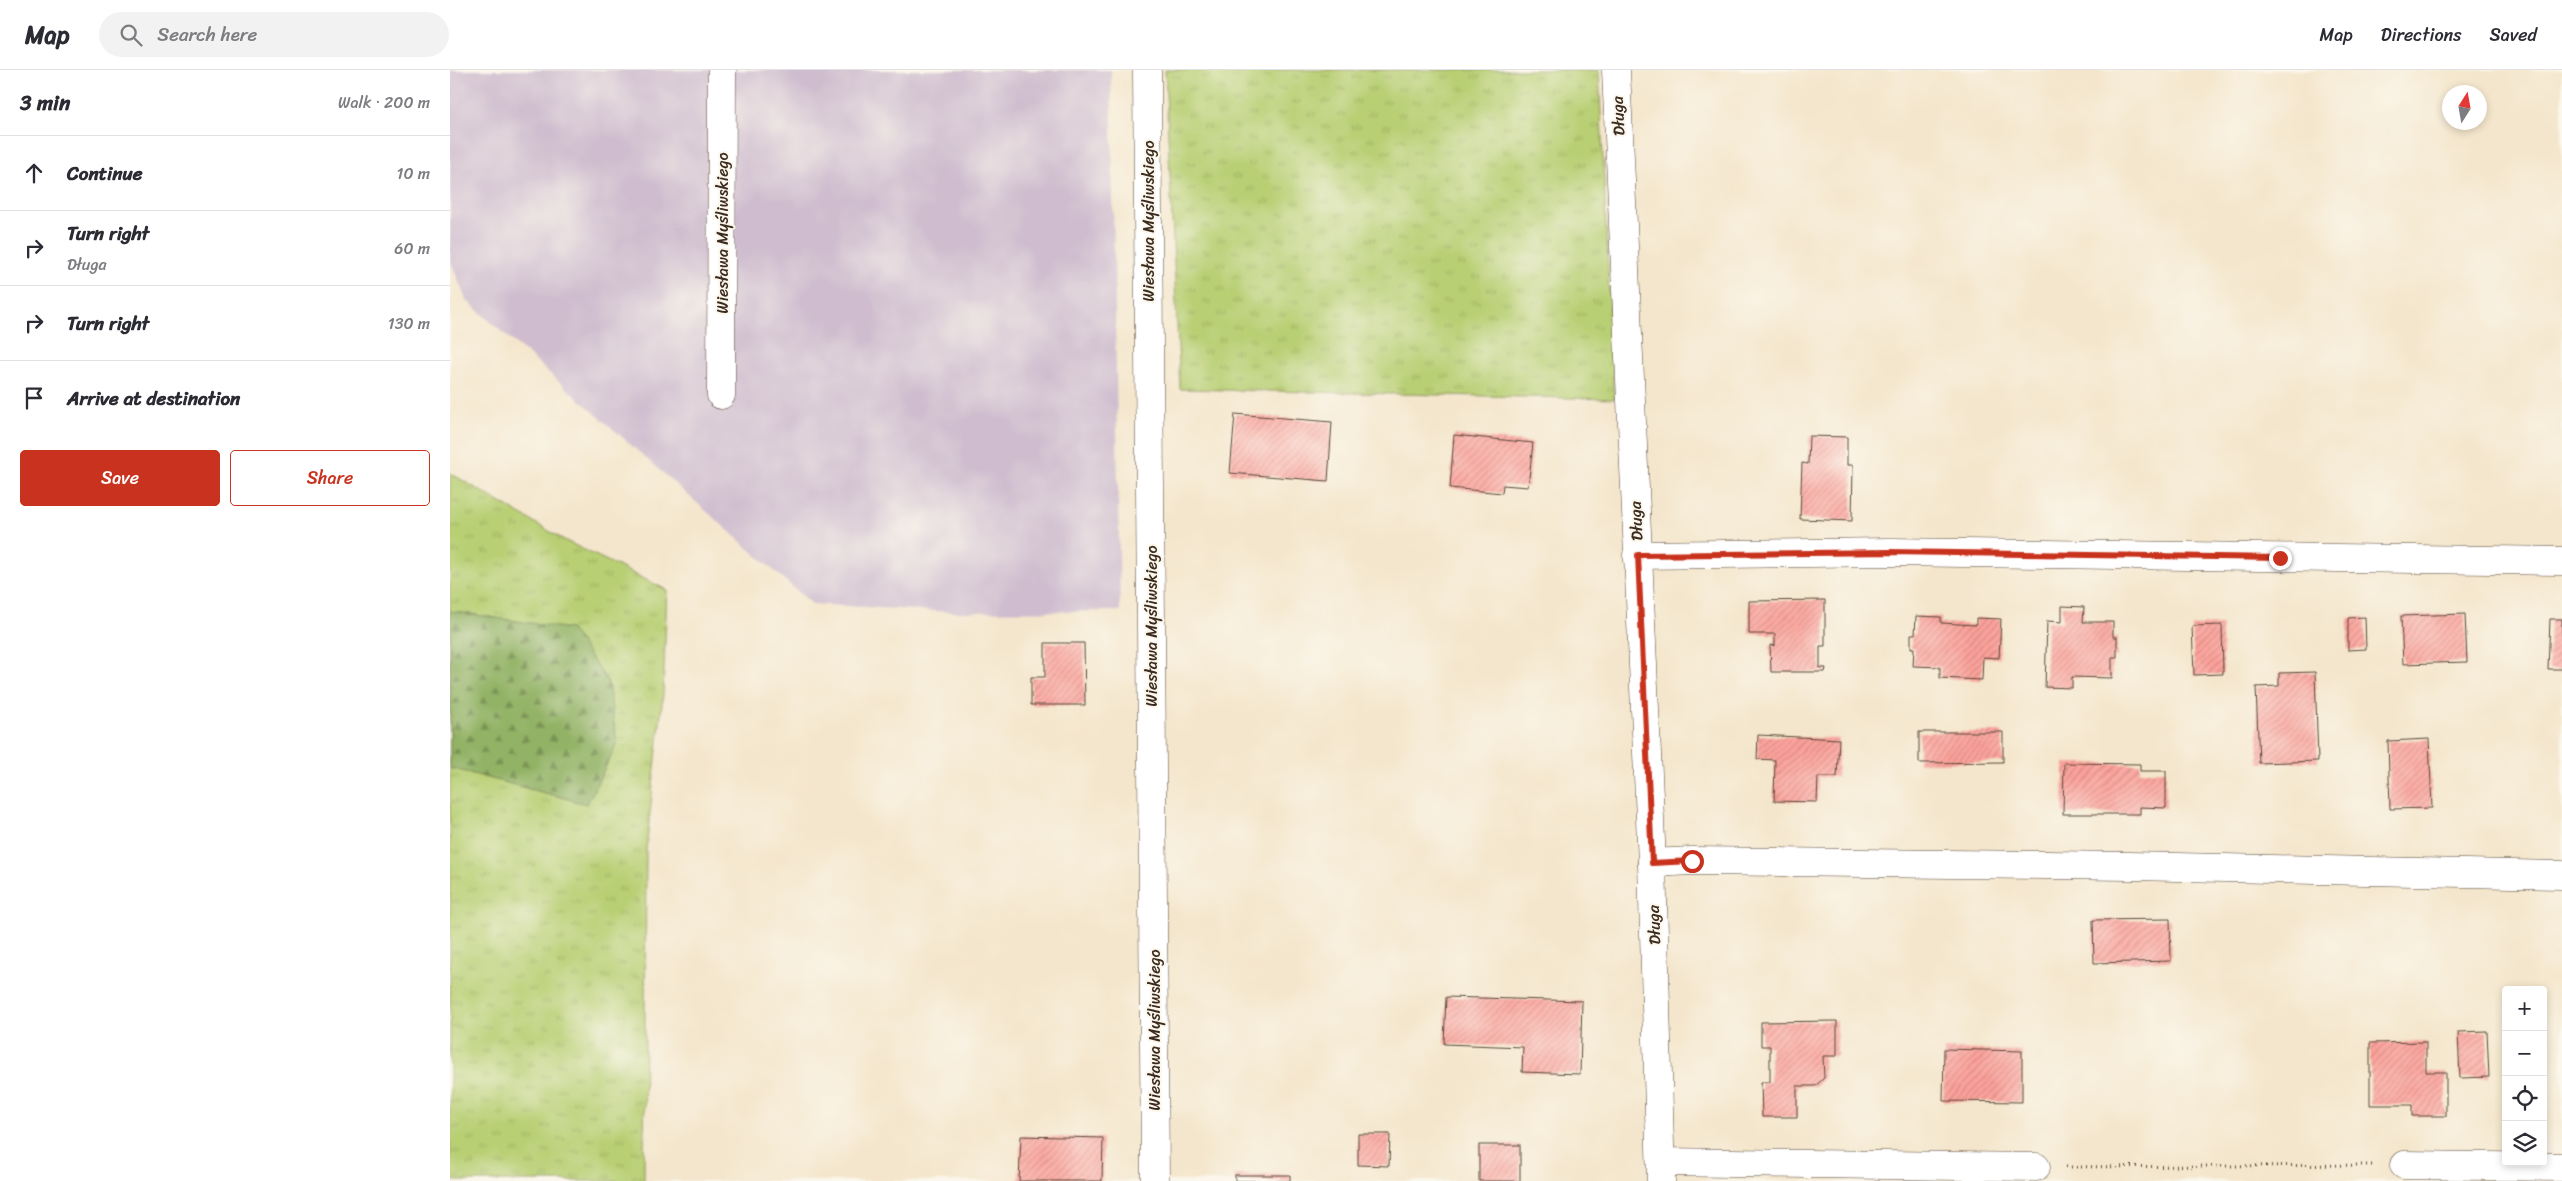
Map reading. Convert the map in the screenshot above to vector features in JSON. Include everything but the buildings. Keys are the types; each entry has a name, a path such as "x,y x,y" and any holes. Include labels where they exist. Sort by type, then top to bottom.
{"street":[{"name":"Wiesława Myśliwskiego","path":"721,395 722,70"},
{"name":"Wiesława Myśliwskiego","path":"1146,70 1155,1181"},
{"name":"Długa","path":"1616,70 1652,863 1662,1172"},
{"path":"1638,555 1889,552 2562,561"},
{"path":"1652,863 1692,861 2080,866 2562,875"},
{"path":"2404,1165 2562,1167"},
{"path":"1662,1172 2036,1167"}],"path":[{"path":"2036,1167 2404,1165"}],"shaded area":[{"path":"450,70 1111,70 1120,611 951,612 812,604 466,300 450,259"}],"green space":[{"path":"1165,70 1599,70 1614,399 1180,389"},
{"path":"450,473 566,541 667,590 663,695 646,850 644,1181 450,1181"},
{"path":"450,611 571,629 608,682 617,744 587,804 450,768"}],"route":[{"path":"1692,861 1652,863 1638,555 1889,552 2280,558"}]}
